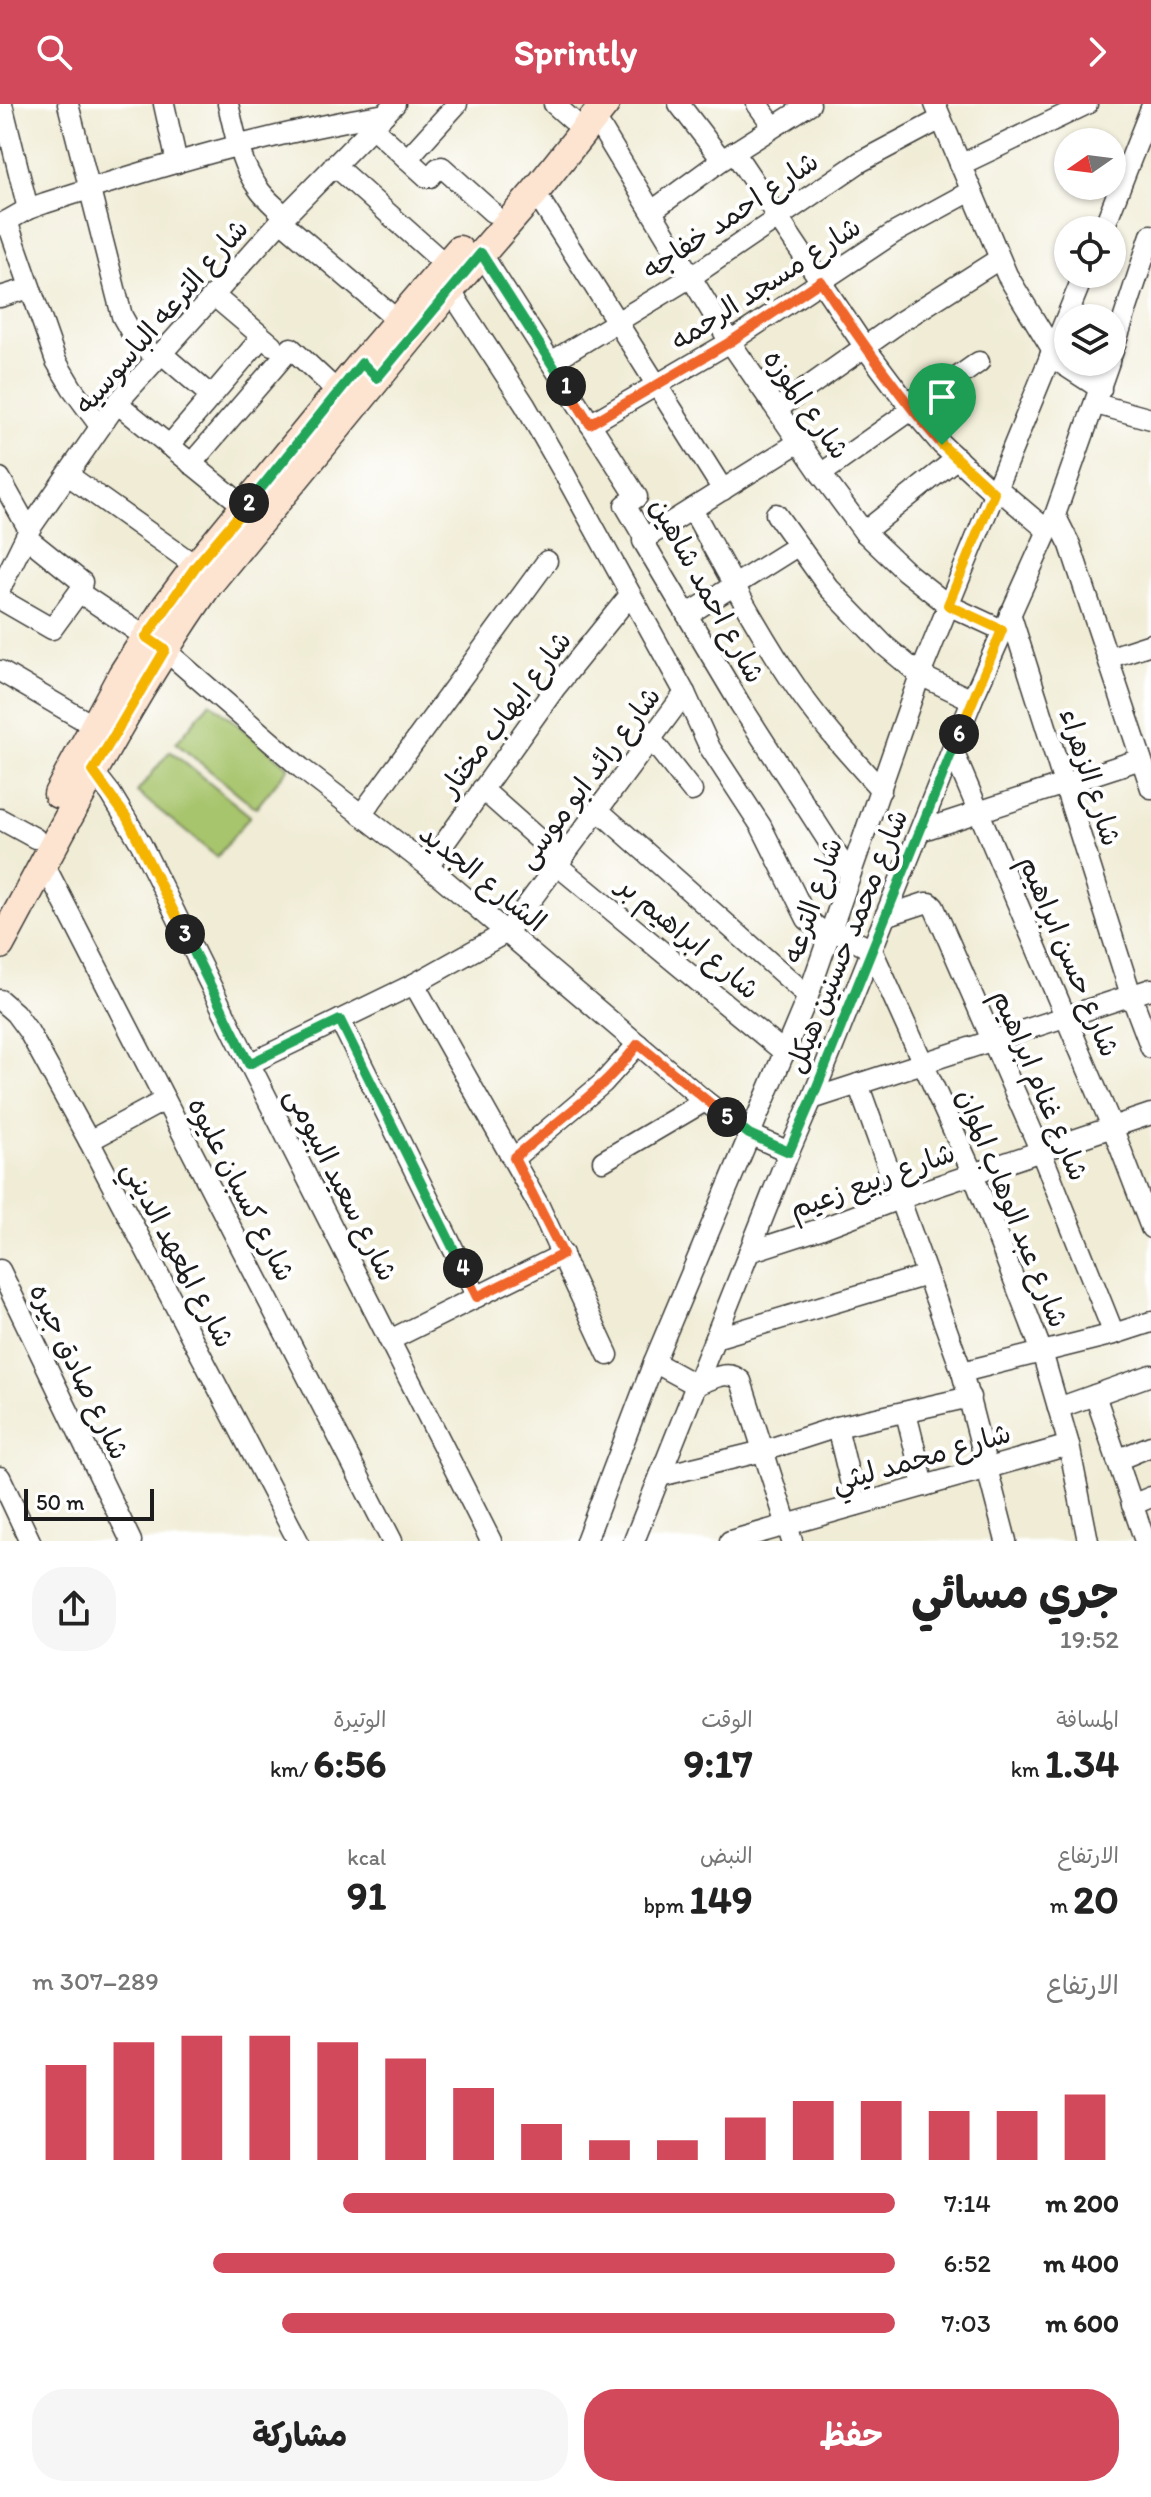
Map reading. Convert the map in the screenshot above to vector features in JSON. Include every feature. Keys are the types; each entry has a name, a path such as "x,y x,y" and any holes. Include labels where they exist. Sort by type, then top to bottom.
{"main road":[{"path":"0,905 93,771 196,566 338,392 370,370 397,320 481,253 535,192 582,110"},
{"path":"0,945 94,726 156,644 186,616 370,370 448,278 492,212 582,110"}],"street":[{"path":"2,104 6,142 28,209"},
{"path":"68,104 122,316 142,347 159,356 211,396"},
{"path":"164,104 177,163"},
{"path":"228,104 244,164 260,191 283,218 397,320"},
{"path":"407,159 457,104"},
{"path":"679,104 728,156 778,218 864,346 912,410 957,458 995,490 1051,523 1070,545 1151,788"},
{"path":"757,104 773,126"},
{"path":"652,211 728,156 810,104"},
{"path":"960,165 1052,112 1087,104"},
{"path":"1109,216 1151,108"},
{"name":"شارع الموزه","path":"582,110 652,211 730,342 864,532 905,571 948,605 1006,622"},
{"path":"938,111 999,259 1051,353 1098,397 1151,419"},
{"name":"شارع احمد خفاجه","path":"551,362 691,277 938,111"},
{"path":"100,426 56,361 4,223 28,209 238,145 323,124 384,115 407,159 427,177 442,167 492,212"},
{"name":"شارع الترعه الباسوسيه","path":"0,589 28,534 117,403 283,218 384,115"},
{"path":"334,165 448,278 525,405 685,693 710,748 761,826 807,919 830,933 872,950"},
{"name":"شارع مسجد الرحمه","path":"590,424 730,342 919,217 971,191"},
{"path":"535,192 723,490"},
{"path":"1126,324 1142,289 1151,235"},
{"name":"شارع احمد شاهين","path":"481,253 637,497 625,505 643,541 740,704 850,875"},
{"path":"777,409 864,346 999,259"},
{"path":"0,297 30,288"},
{"name":"شارع الترعه","path":"586,1541 654,1362 808,996 920,675 1078,288"},
{"path":"213,295 284,355"},
{"path":"169,446 262,337"},
{"path":"191,464 291,348 338,392"},
{"path":"821,474 979,362"},
{"name":"شارع محمد حسنين هيكل","path":"634,1541 972,700 1051,523 1105,376"},
{"path":"117,403 245,507"},
{"path":"644,539 799,442"},
{"path":"864,532 957,458"},
{"path":"68,475 196,566"},
{"path":"0,478 28,534 82,582 79,592 52,629 0,599"},
{"path":"692,509 765,639 799,692 838,743 881,790"},
{"path":"776,514 828,587 884,645 920,675 972,700"},
{"path":"687,615 797,546"},
{"path":"361,815 547,561"},
{"name":"الشارع الجديد","path":"79,592 156,644 301,768 428,866 705,1101 749,1134 789,1152"},
{"name":"شارع ايهاب مختار","path":"428,866 555,688 630,595"},
{"name":"شارع الزهراء","path":"1006,622 1064,784 1131,995 1151,1048"},
{"path":"1108,658 1151,644"},
{"path":"0,671 94,726"},
{"name":"شارع رائد ابو موسى","path":"507,932 685,693"},
{"path":"651,739 692,791"},
{"name":"شارع حسن ابراهيم","path":"953,751 1113,1129 1151,1228"},
{"path":"920,831 1141,759"},
{"name":"شارع سعيد البيومى","path":"93,771 127,818 141,844 491,1541"},
{"name":"شارع ابراهيم بر","path":"482,789 560,862 785,1053"},
{"path":"598,810 808,996"},
{"path":"0,819 39,850"},
{"name":"شارع كسبان عليوه","path":"39,850 392,1541"},
{"name":"شارع غنام ابراهيم","path":"885,916 925,903 934,907 1041,1152 1114,1334"},
{"path":"249,1064 414,984 507,932"},
{"name":"شارع عبد الوهاب الموان","path":"872,950 973,1174 1042,1352 1069,1445 1088,1541"},
{"path":"414,984 514,1158 563,1254 608,1355"},
{"path":"812,1099 1151,989"},
{"name":"شارع المعهد الديني","path":"0,1000 29,1032 298,1541"},
{"path":"340,1020 477,1297"},
{"path":"514,1158 603,1083 638,1044"},
{"path":"858,1084 970,1397 1004,1541"},
{"path":"89,1141 165,1100"},
{"path":"603,1161 705,1101"},
{"name":"شارع ربيع زعيم","path":"749,1252 1151,1114"},
{"path":"390,1340 563,1254"},
{"name":"شارع صادق جيره","path":"0,1270 131,1541"},
{"path":"715,1338 927,1275"},
{"path":"962,1372 1151,1322"},
{"path":"654,1362 696,1385 728,1374 739,1378 790,1532"},
{"path":"1058,1408 1150,1378"},
{"path":"1095,1395 1117,1460 1142,1501 1146,1537"},
{"path":"660,1476 763,1451 837,1427 970,1397"},
{"path":"906,1413 924,1486"},
{"path":"837,1427 856,1505"},
{"name":"شارع محمد ليثي","path":"730,1541 790,1532 856,1505 1069,1445"},
{"path":"1117,1460 1151,1446"},
{"path":"0,1477 30,1541"}],"green space":[{"path":"210,702 289,767 256,808 176,743"},
{"path":"170,751 250,816 217,857 137,792"}],"route":[{"path":"481,253 590,424 730,342 821,281 864,346 942,445 994,493 948,605 1002,630 789,1152 749,1134 638,1044 603,1083 514,1158 563,1254 477,1297 340,1020 249,1064 141,844 127,818 93,771 165,650 146,637 196,566 362,363 377,378 481,253"}]}
